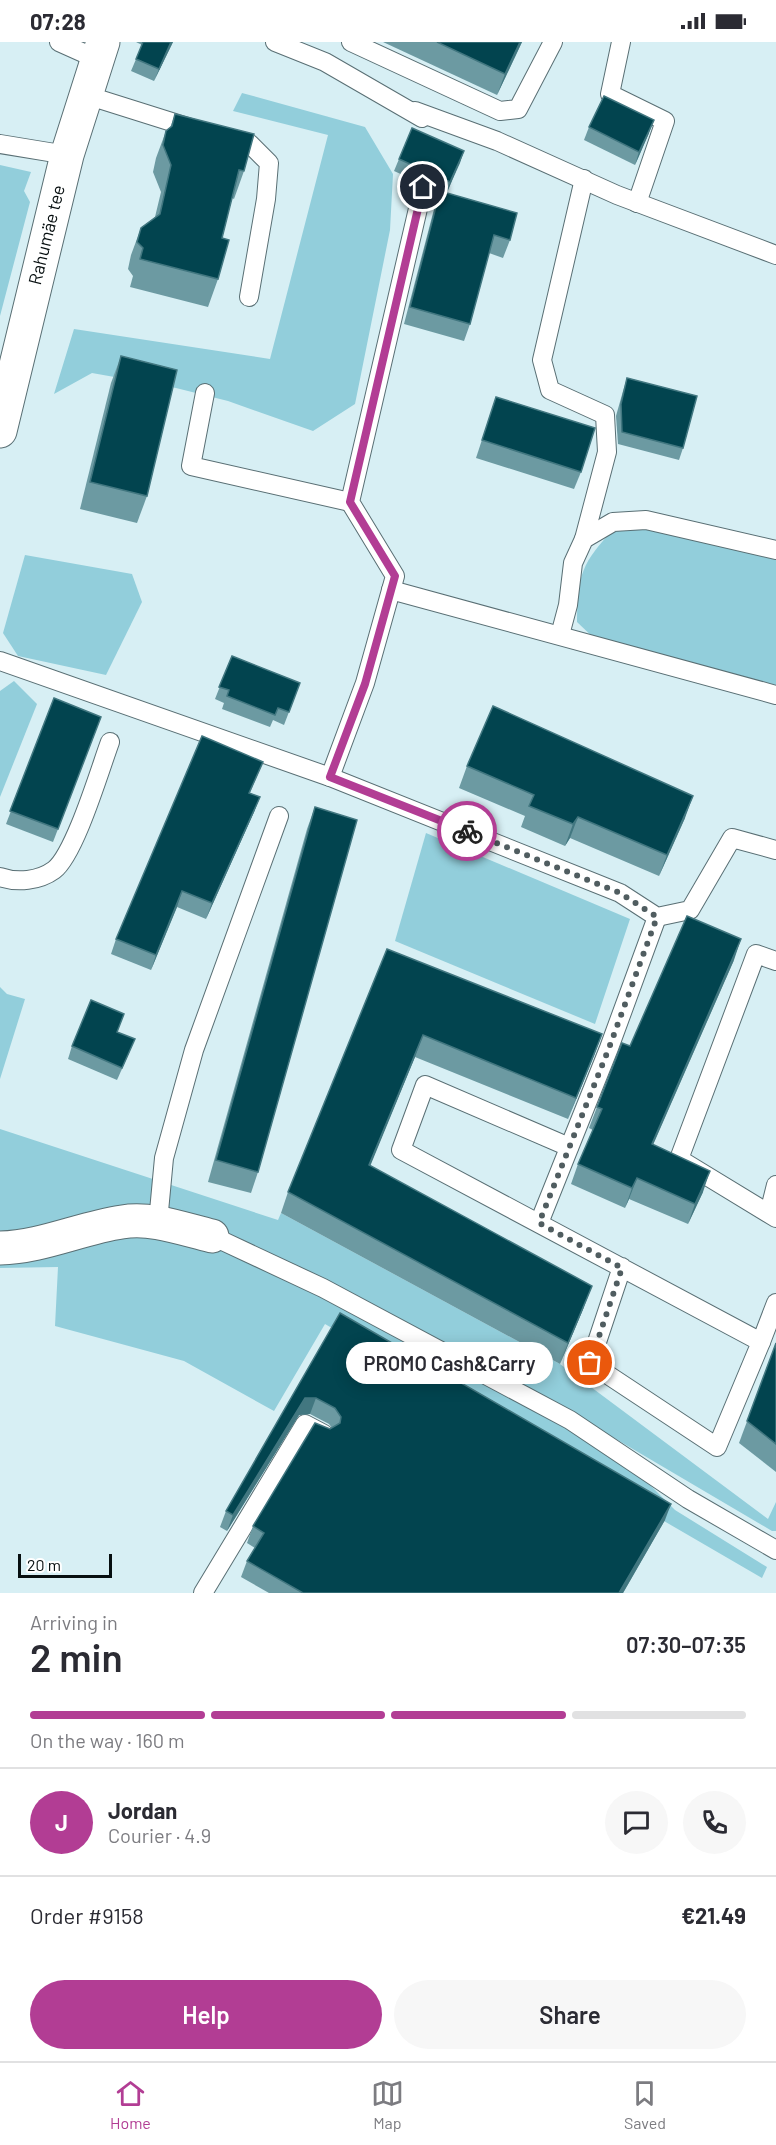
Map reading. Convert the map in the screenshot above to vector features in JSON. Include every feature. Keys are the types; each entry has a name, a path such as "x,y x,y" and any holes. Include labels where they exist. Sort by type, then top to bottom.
{"street":[{"name":"Rahumäe tee","path":"0,431 67,155 100,51"},
{"path":"0,1248 68,1236 122,1222 158,1222 212,1236"}],"lane":[{"path":"59,42 100,51"},
{"path":"275,42 325,62 415,111 497,141 637,203 776,255"},
{"path":"351,42 500,111 518,109 553,42"},
{"path":"621,42 610,94 665,121 637,203"},
{"path":"86,95 156,118 250,144 269,163 266,199 249,297"},
{"path":"415,111 433,127"},
{"path":"0,144 67,155"},
{"path":"560,635 568,605 573,562 584,539 607,452 604,415 550,390 542,360 584,179"},
{"path":"330,777 365,684 395,576 350,502 423,187"},
{"path":"205,393 191,466 350,502"},
{"path":"584,539 613,522 646,520 776,550"},
{"path":"391,590 776,695"},
{"path":"0,661 330,777 620,893 657,917 690,910 732,838 776,850"},
{"path":"0,877 27,881 54,870 72,844 110,742"},
{"path":"158,1222 164,1158 194,1050 279,816"},
{"path":"539,1223 609,1048 657,917"},
{"path":"776,961 756,954 679,1159 773,1216 776,1185"},
{"path":"587,1039 609,1048"},
{"path":"569,1147 425,1085 401,1150 761,1342"},
{"path":"212,1236 323,1288 570,1420 687,1499 776,1550"},
{"path":"622,1268 590,1363 717,1447 776,1303"},
{"path":"203,1593 305,1425 324,1434"}],"shaded area":[{"path":"242,93 365,127 393,174 390,230 355,404 313,431 228,401 176,388 92,373 54,394 74,329 270,359 328,135 233,111"},
{"path":"0,165 31,172 24,191 30,202 0,316"},
{"path":"648,526 776,560 776,685 598,642 577,622 580,581 588,560 595,550 615,528"},
{"path":"25,555 132,574 142,602 106,675 18,656 3,633"},
{"path":"14,681 37,704 0,797 0,691"},
{"path":"426,833 630,919 595,1024 395,941"},
{"path":"0,987 7,994 25,999 0,1079"},
{"path":"0,1129 278,1220 281,1213 560,1364 768,1519 776,1502 776,1531 772,1531 587,1422 675,1510 767,1567 762,1578 325,1324 274,1411 184,1361 55,1326 58,1267 0,1268"}],"building":[{"path":"143,42 171,42 159,69 136,59"},
{"path":"437,42 520,42 505,74"},
{"path":"604,96 654,120 639,152 589,127"},
{"path":"175,114 254,134 244,171 239,170 222,238 229,240 218,279 140,259 143,248 137,242 141,228 160,214 171,165 163,145 166,131 172,126"},
{"path":"412,128 464,151 450,182 438,176 436,167 431,164 419,168 399,159"},
{"path":"440,191 517,213 510,240 494,235 470,324 410,307"},
{"path":"121,356 177,370 147,496 90,482"},
{"path":"627,378 697,396 683,448 622,432 621,404"},
{"path":"496,397 595,428 581,472 482,440"},
{"path":"232,656 300,683 289,712 278,708 275,715 227,696 229,690 219,687"},
{"path":"54,698 101,717 58,829 10,811"},
{"path":"493,706 693,796 667,855 578,817 573,824 529,806 534,795 467,766"},
{"path":"202,736 263,762 249,793 260,797 212,903 182,891 156,955 116,939"},
{"path":"315,807 357,820 258,1172 216,1160"},
{"path":"687,916 741,939 652,1144 710,1171 695,1204 637,1178 632,1188 578,1164 602,1109 597,1107 622,1043 630,1046"},
{"path":"387,949 602,1034 576,1098 423,1035 369,1165 592,1286 568,1343 288,1192"},
{"path":"91,1000 124,1014 117,1032 135,1039 122,1068 72,1046"},
{"path":"340,1313 671,1504 619,1593 303,1593 247,1561 264,1533 253,1526 315,1423 330,1429 340,1423 341,1417 335,1408 316,1398 305,1398 233,1515 226,1511"},
{"path":"776,1343 776,1444 747,1421"}],"way so far":[{"path":"467,831 620,893 657,917 609,1048 539,1223 622,1268 590,1363"}],"place":[{"name":"PROMO Cash&Carry","path":"590,1363"}],"route":[{"path":"423,187 350,502 395,576 365,684 330,777 467,831"}]}
